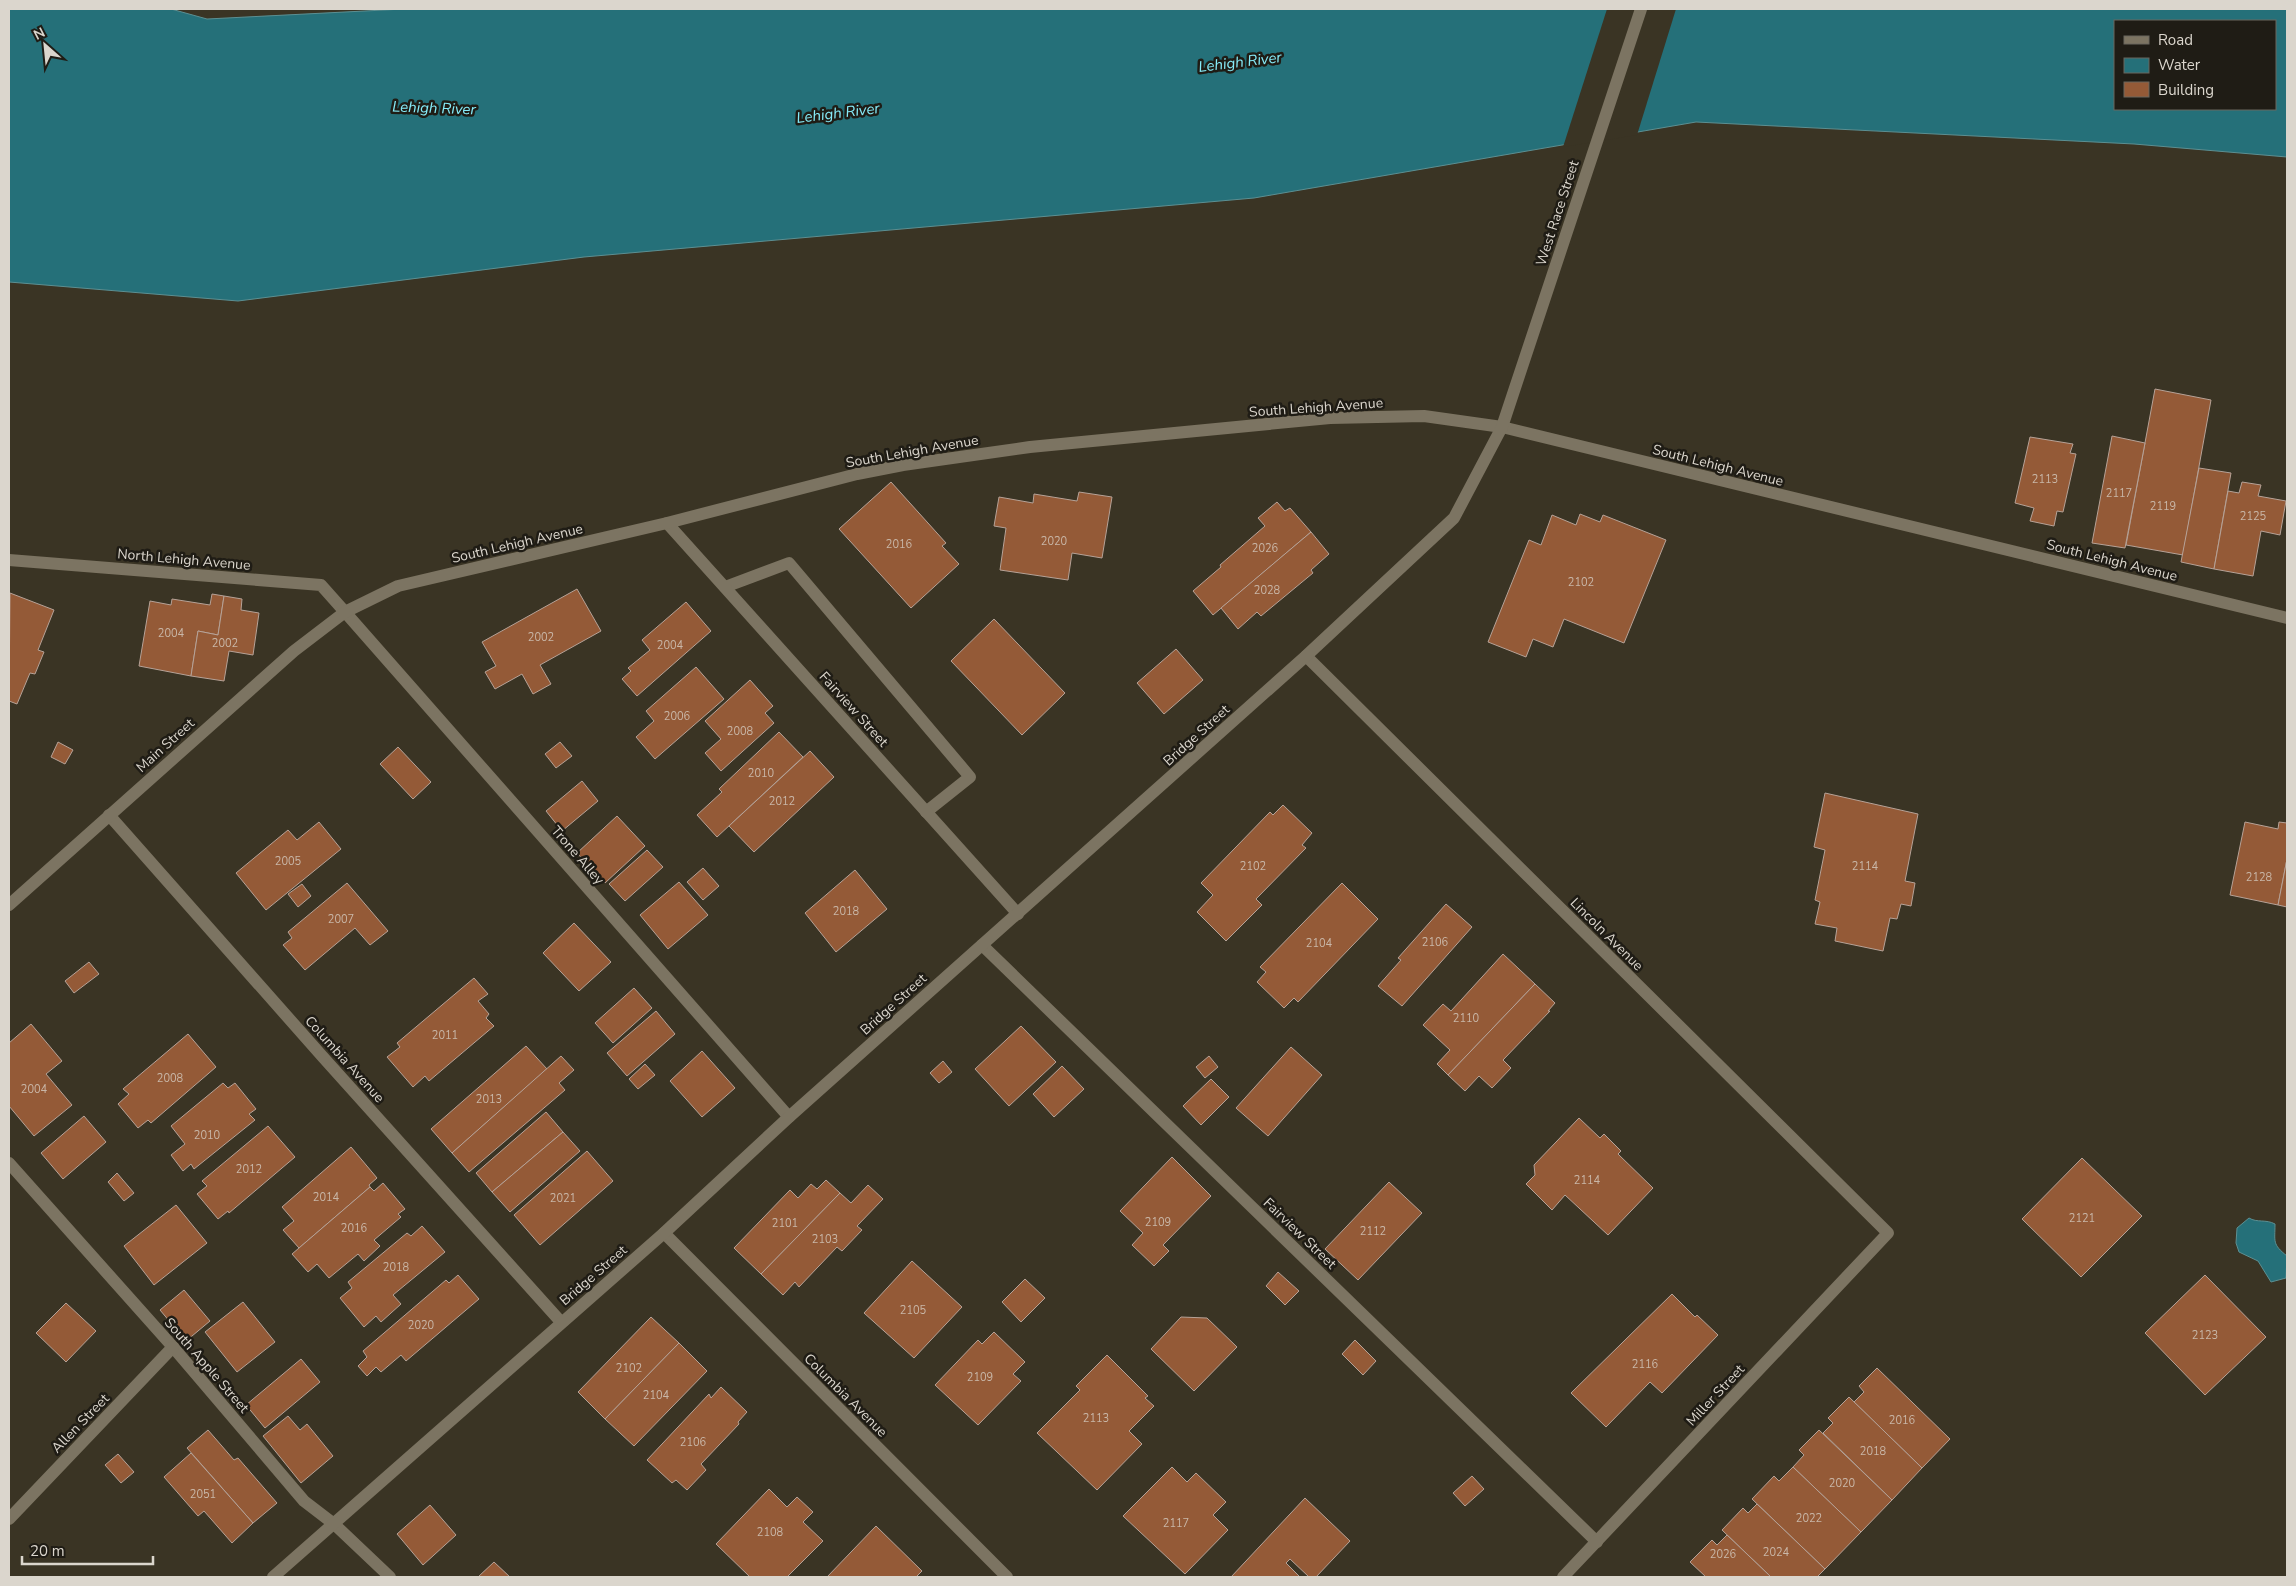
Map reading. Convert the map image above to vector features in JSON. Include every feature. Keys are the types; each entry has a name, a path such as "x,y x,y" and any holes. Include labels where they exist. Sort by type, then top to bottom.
{"street":[{"name":"West Race Street","path":"1502,427 1642,9"},
{"name":"South Lehigh Avenue","path":"346,612 398,586 667,523 866,472 903,465 1030,447 1330,418 1424,416 1502,427 2287,618"},
{"name":"Bridge Street","path":"273,1577 664,1233 789,1117 1306,656 1454,518 1502,427"},
{"name":"Fairview Street","path":"667,523 1018,914"},
{"name":"North Lehigh Avenue","path":"9,560 321,585 346,612"},
{"path":"725,587 789,564 970,777 926,812"},
{"name":"Main Street","path":"9,905 294,651 346,612"},
{"name":"Trone Alley","path":"346,612 789,1117"},
{"name":"Lincoln Avenue","path":"1306,656 1888,1233"},
{"name":"Columbia Avenue","path":"109,815 561,1322"},
{"name":"Fairview Street","path":"982,945 1597,1542"},
{"name":"South Apple Street","path":"9,1163 172,1347 304,1501 334,1524 390,1577"},
{"name":"Columbia Avenue","path":"664,1233 1007,1577"},
{"name":"Miller Street","path":"1563,1577 1888,1233"},
{"name":"Allen Street","path":"9,1519 172,1347"}],"water":[{"name":"Lehigh River","path":"9,9 171,9 207,19 404,9 2287,9 2287,157 2134,144 1696,122 1254,198 584,257 238,301 9,282"},
{"path":"2249,1218 2275,1224 2275,1242 2287,1256 2286,1278 2271,1282 2258,1261 2239,1252 2236,1243 2237,1228"}],"pier":[{"path":"1607,9 1676,9 1637,135 1563,147"}],"building":[{"path":"2155,389 2211,400 2183,555 2126,545"},
{"path":"2112,436 2145,443 2125,548 2092,543"},
{"path":"2030,437 2073,444 2070,453 2076,454 2063,512 2057,511 2054,526 2030,521 2034,508 2015,503"},
{"path":"2199,468 2231,473 2214,569 2181,562"},
{"path":"891,482 946,543 942,546 959,564 911,608 839,529"},
{"path":"2242,482 2261,485 2258,496 2286,501 2280,535 2261,531 2253,576 2214,569 2228,491 2239,493"},
{"path":"1079,492 1112,497 1102,558 1072,553 1068,580 1000,570 1006,528 994,526 999,497 1033,503 1034,494 1077,501"},
{"path":"1277,502 1285,511 1290,508 1311,532 1213,615 1193,591 1265,526 1258,518"},
{"path":"1580,514 1600,522 1603,515 1666,540 1624,643 1564,619 1553,647 1533,639 1526,657 1488,642 1529,540 1541,545 1552,515 1576,525"},
{"path":"1311,532 1329,554 1311,570 1313,573 1261,616 1257,612 1238,629 1221,608"},
{"path":"577,589 601,631 540,665 551,684 533,694 522,674 495,689 485,672 496,666 482,642"},
{"path":"10,593 54,610 38,650 44,652 35,674 30,673 17,704 9,701"},
{"path":"212,594 224,596 218,635 198,631 191,676 139,666 150,601 171,605 172,599 210,605"},
{"path":"224,596 242,599 241,610 259,613 253,655 229,651 224,681 191,676 198,631 218,635"},
{"path":"686,602 711,631 637,696 622,679 631,671 628,668 650,650 642,640"},
{"path":"994,619 1065,693 1022,735 951,661"},
{"path":"1176,649 1203,680 1164,714 1137,683"},
{"path":"696,667 724,699 655,759 636,737 654,721 646,711"},
{"path":"750,680 773,706 765,713 774,723 721,771 705,753 721,739 705,721"},
{"path":"779,732 803,757 717,837 697,815 722,792 719,789"},
{"path":"58,742 73,750 65,764 51,757"},
{"path":"560,742 572,756 556,768 545,754"},
{"path":"398,747 431,782 413,799 380,764"},
{"path":"810,751 834,777 754,852 729,826"},
{"path":"582,781 598,801 562,831 546,811"},
{"path":"1825,793 1918,814 1905,881 1915,883 1911,906 1901,904 1897,919 1890,918 1883,951 1835,941 1837,928 1815,924 1820,902 1815,900 1825,850 1814,847"},
{"path":"1283,805 1312,833 1302,845 1306,848 1256,899 1262,905 1226,941 1197,912 1213,895 1201,883 1270,812 1273,815"},
{"path":"617,816 645,846 605,883 577,853"},
{"path":"319,822 341,849 266,910 236,873 288,830 297,840"},
{"path":"2245,822 2278,829 2279,822 2287,823 2287,859 2278,905 2230,895"},
{"path":"647,850 663,867 625,901 609,884"},
{"path":"2287,859 2287,907 2278,905"},
{"path":"703,868 719,886 703,900 687,882"},
{"path":"855,870 887,909 836,952 805,913"},
{"path":"679,882 708,915 668,949 640,915"},
{"path":"347,883 388,931 370,945 355,928 305,970 283,945 292,938 288,932"},
{"path":"1342,883 1378,919 1298,1002 1294,998 1284,1008 1257,982 1266,972 1260,967"},
{"path":"302,884 311,896 298,907 288,894"},
{"path":"1446,904 1472,927 1402,1006 1378,986 1401,960 1398,958"},
{"path":"574,923 611,962 579,991 543,953"},
{"path":"1503,954 1535,984 1448,1075 1437,1064 1450,1050 1423,1025 1443,1004 1451,1011"},
{"path":"89,962 99,974 74,993 65,981"},
{"path":"474,978 488,994 478,1001 489,1014 486,1018 494,1026 429,1081 425,1076 413,1087 387,1057 400,1047 397,1043"},
{"path":"1535,984 1555,1003 1548,1011 1550,1011 1503,1060 1511,1068 1492,1088 1479,1076 1465,1091 1448,1075"},
{"path":"634,988 652,1008 613,1043 595,1023"},
{"path":"656,1011 675,1034 627,1076 607,1053"},
{"path":"31,1024 62,1061 46,1074 72,1105 34,1136 9,1106 9,1043"},
{"path":"1021,1026 1056,1062 1009,1106 975,1069"},
{"path":"188,1034 216,1067 151,1123 148,1120 138,1128 118,1104 129,1094 123,1089"},
{"path":"526,1046 547,1069 452,1153 431,1129"},
{"path":"1291,1047 1322,1075 1268,1136 1236,1108"},
{"path":"702,1051 735,1088 702,1117 670,1081"},
{"path":"561,1056 574,1070 559,1083 565,1090 469,1172 452,1153"},
{"path":"1209,1056 1218,1067 1205,1078 1196,1067"},
{"path":"943,1061 952,1072 939,1083 930,1073"},
{"path":"645,1064 655,1075 638,1089 629,1079"},
{"path":"1062,1066 1084,1089 1054,1117 1033,1094"},
{"path":"1211,1079 1229,1097 1201,1125 1183,1106"},
{"path":"223,1083 228,1088 235,1083 256,1109 249,1114 255,1120 194,1169 191,1164 183,1171 171,1155 185,1144 171,1126"},
{"path":"546,1112 563,1132 492,1192 476,1173"},
{"path":"84,1116 106,1142 63,1179 41,1153"},
{"path":"1579,1118 1600,1138 1604,1134 1621,1151 1618,1154 1653,1188 1608,1235 1565,1195 1552,1210 1526,1184 1535,1175 1534,1165"},
{"path":"268,1126 295,1157 229,1213 228,1211 218,1219 197,1194 207,1186 202,1181"},
{"path":"563,1132 580,1151 510,1212 492,1192"},
{"path":"351,1147 377,1178 369,1185 370,1187 299,1248 283,1230 294,1221 282,1207"},
{"path":"587,1151 613,1181 540,1245 514,1215"},
{"path":"1172,1157 1211,1196 1163,1245 1169,1251 1154,1266 1132,1245 1143,1233 1120,1211"},
{"path":"2082,1158 2142,1216 2081,1277 2022,1219"},
{"path":"117,1173 134,1193 124,1201 108,1182"},
{"path":"826,1180 840,1193 761,1274 734,1248 790,1190 798,1198 811,1184 817,1189"},
{"path":"1389,1182 1422,1213 1358,1280 1325,1249"},
{"path":"383,1183 405,1209 398,1214 401,1217 374,1240 380,1246 364,1261 358,1254 329,1278 317,1264 308,1272 292,1254 370,1187 374,1191"},
{"path":"868,1185 883,1199 857,1226 862,1230 842,1251 837,1247 799,1287 795,1282 783,1295 761,1274 840,1193 851,1203"},
{"path":"176,1205 207,1243 154,1285 124,1246"},
{"path":"422,1226 445,1252 393,1295 401,1304 381,1322 376,1316 364,1327 340,1298 352,1288 348,1282 407,1233 411,1236"},
{"path":"912,1261 962,1307 914,1358 864,1313"},
{"path":"1278,1272 1299,1291 1285,1305 1266,1286"},
{"path":"458,1275 479,1299 406,1361 401,1355 381,1372 376,1367 367,1376 358,1366 367,1357 363,1351 446,1280 449,1283"},
{"path":"2205,1275 2266,1337 2205,1395 2145,1333"},
{"path":"1025,1279 1045,1298 1021,1322 1002,1302"},
{"path":"184,1290 210,1321 186,1341 160,1310"},
{"path":"1672,1294 1695,1317 1697,1315 1718,1335 1662,1393 1650,1382 1606,1427 1571,1393"},
{"path":"243,1302 275,1342 237,1372 205,1332"},
{"path":"66,1303 96,1331 66,1362 36,1333"},
{"path":"651,1317 679,1343 605,1419 578,1392"},
{"path":"1181,1317 1207,1318 1237,1347 1194,1391 1151,1349"},
{"path":"994,1332 1025,1362 1013,1374 1021,1381 978,1425 935,1385 978,1340 982,1344"},
{"path":"1355,1340 1376,1361 1363,1375 1342,1354"},
{"path":"679,1343 707,1371 634,1446 605,1419"},
{"path":"1107,1355 1148,1396 1145,1398 1154,1406 1129,1431 1142,1444 1097,1490 1037,1433 1080,1390 1076,1386"},
{"path":"301,1359 320,1382 265,1428 246,1405"},
{"path":"1877,1368 1950,1439 1922,1468 1854,1402 1864,1392 1859,1386"},
{"path":"721,1387 747,1412 738,1422 739,1424 701,1464 706,1470 687,1490 676,1480 672,1483 647,1460 709,1394 711,1398"},
{"path":"1849,1397 1922,1468 1892,1500 1823,1433 1833,1423 1828,1418"},
{"path":"288,1416 300,1430 307,1424 333,1456 301,1483 263,1436"},
{"path":"208,1430 234,1460 238,1458 277,1503 253,1523 187,1448"},
{"path":"1819,1430 1892,1500 1861,1532 1793,1467 1804,1455 1799,1450"},
{"path":"191,1453 253,1523 232,1543 204,1511 198,1516 164,1477"},
{"path":"118,1454 134,1472 121,1483 105,1465"},
{"path":"1172,1467 1187,1482 1196,1473 1226,1502 1213,1515 1228,1530 1185,1574 1123,1516"},
{"path":"1793,1467 1861,1532 1825,1569 1752,1499 1774,1476 1779,1481"},
{"path":"1472,1476 1484,1489 1465,1506 1453,1493"},
{"path":"769,1489 787,1507 797,1497 813,1512 803,1522 823,1541 787,1577 750,1577 716,1544"},
{"path":"1305,1498 1350,1541 1316,1577 1309,1577 1290,1559 1286,1563 1300,1577 1231,1577"},
{"path":"1757,1504 1825,1569 1817,1577 1771,1577 1722,1530 1743,1508 1748,1513"},
{"path":"430,1505 456,1535 423,1565 397,1534"},
{"path":"876,1526 922,1571 916,1577 827,1577"},
{"path":"1727,1535 1771,1577 1706,1577 1690,1562 1712,1540 1717,1545"},
{"path":"494,1562 510,1577 478,1577"}]}
